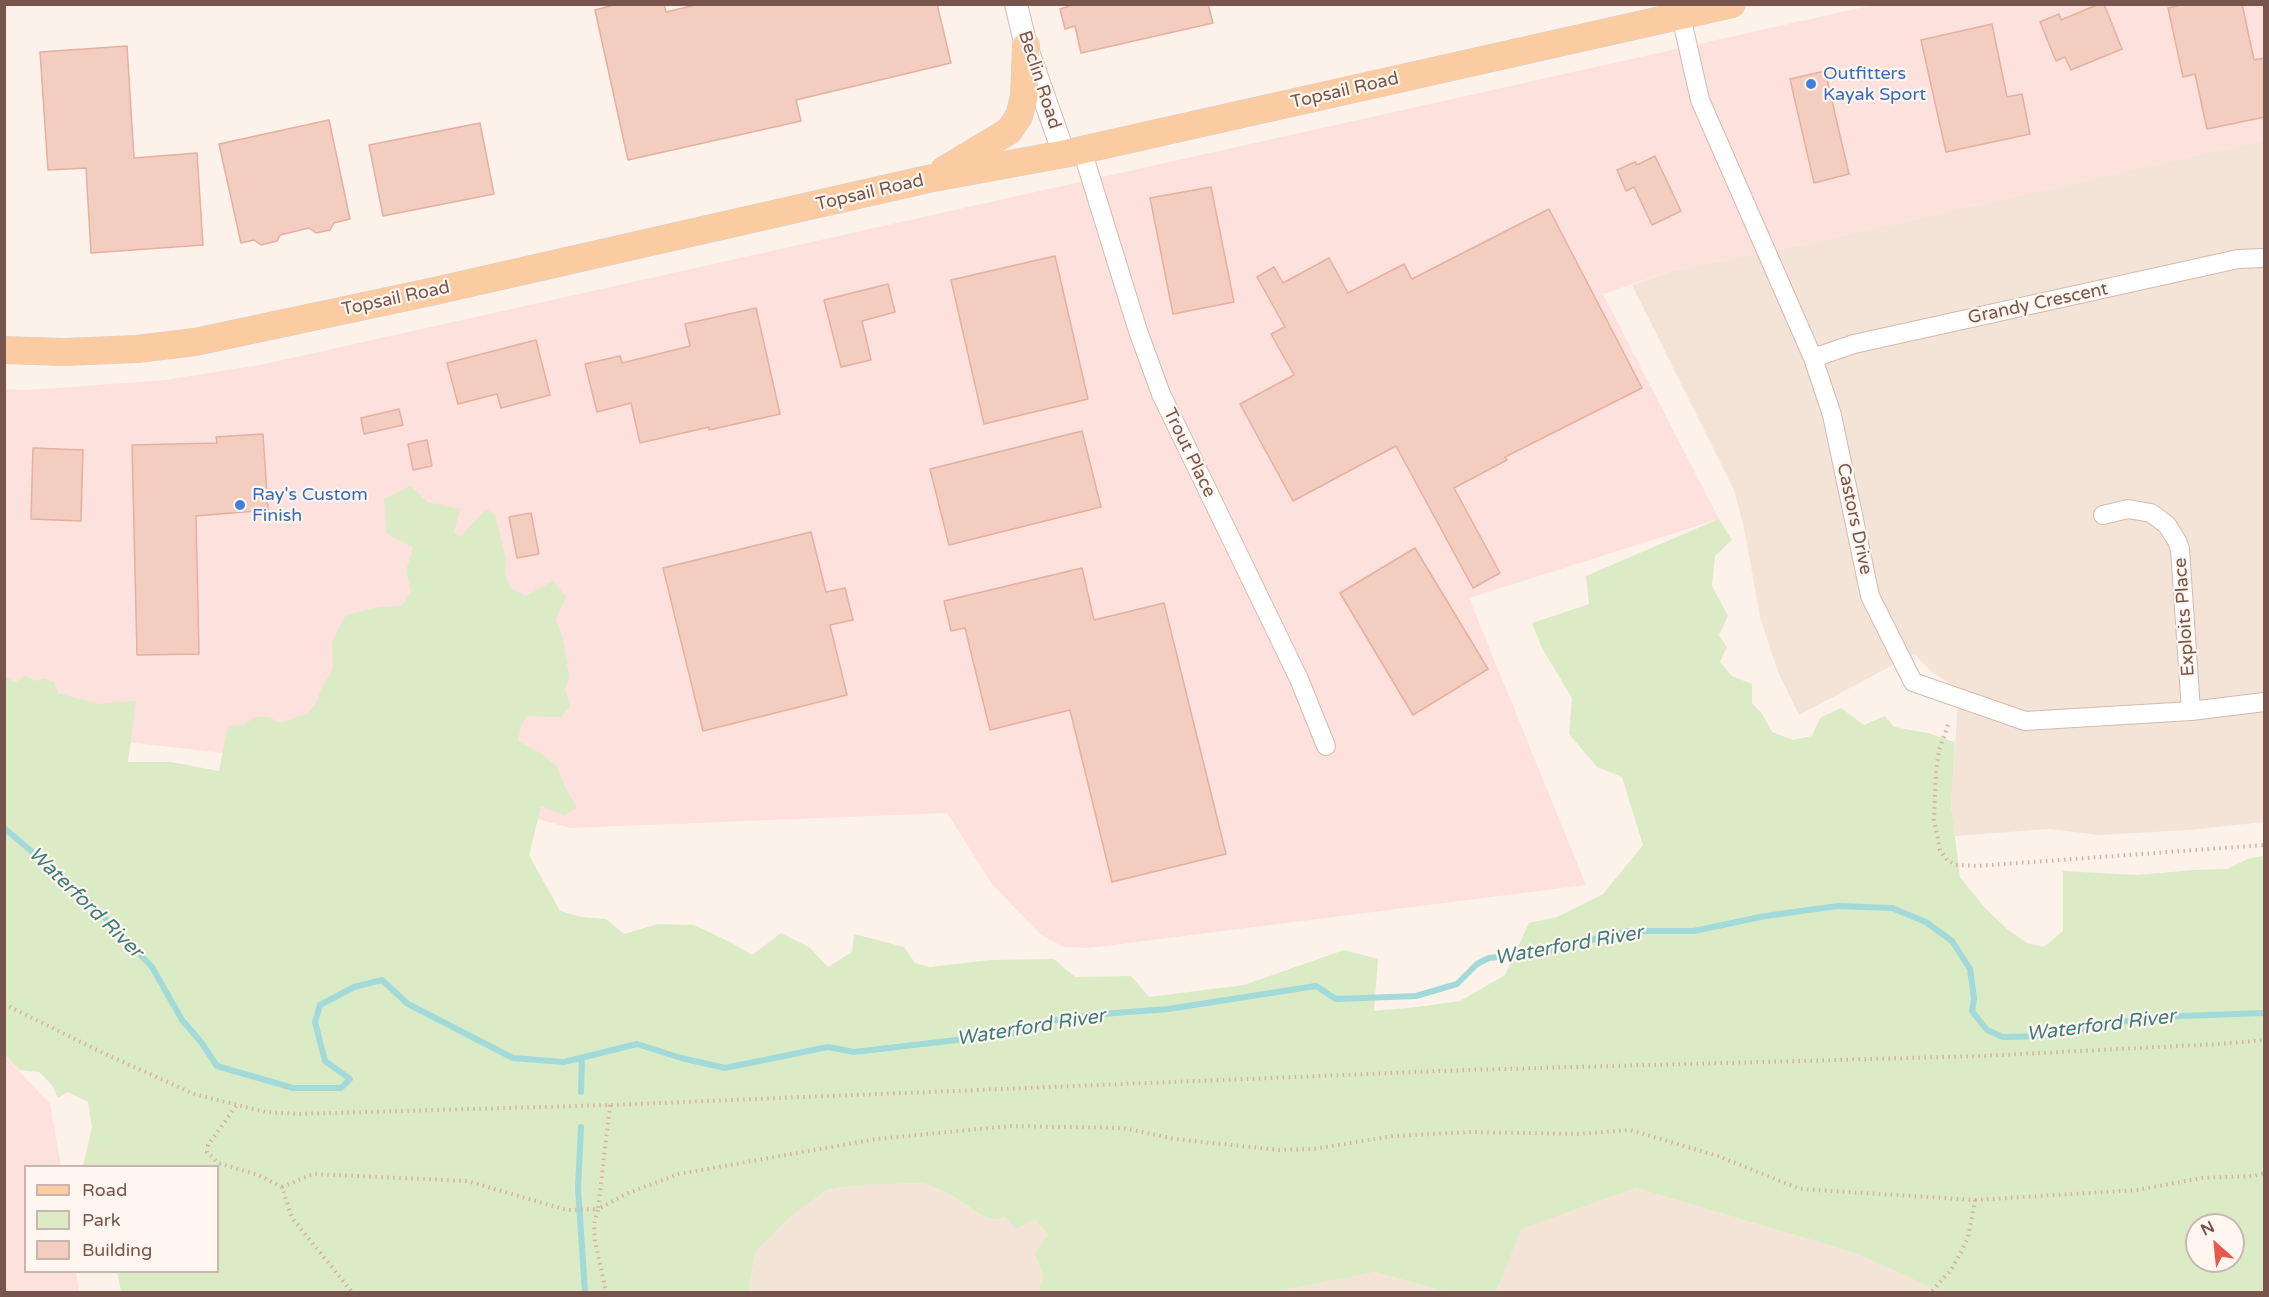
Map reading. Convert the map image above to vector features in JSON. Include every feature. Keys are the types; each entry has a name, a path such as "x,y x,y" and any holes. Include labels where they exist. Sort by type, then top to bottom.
{"main road":[{"name":"Topsail Road","path":"4,350 64,352 116,350 195,342 435,291 928,179 1073,152 1732,4"},
{"path":"928,179 1009,131 1018,116 1024,97 1026,46"}],"street":[{"name":"Beclin Road","path":"1016,4 1026,46 1073,152"},
{"name":"Castors Drive","path":"1681,16 1700,100 1813,358 1832,415 1870,596 1913,682 2025,721 2192,711 2265,702"},
{"name":"Trout Place","path":"1073,152 1161,394 1299,679 1326,746"},
{"name":"Grandy Crescent","path":"1813,358 1865,342 2238,260 2265,258"},
{"name":"Exploits Place","path":"2103,514 2128,509 2151,513 2167,525 2177,541 2180,549 2192,711"}],"path":[{"path":"1948,725 1936,771 1934,820 1940,850 1947,860 1956,865 1977,866 2265,845"},
{"path":"4,1004 149,1075 194,1094 265,1112 309,1114 610,1105 1466,1070 1971,1056 2265,1040"},
{"path":"606,1293 594,1224 598,1209 610,1105"},
{"path":"236,1106 208,1145 207,1152 218,1163 258,1175 282,1187 292,1218 352,1293"},
{"path":"282,1187 313,1174 467,1181 567,1210 598,1209 628,1193 679,1174 876,1139 1010,1126 1123,1128 1175,1139 1278,1150 1314,1149 1393,1136 1471,1132 1578,1134 1630,1130 1718,1156 1800,1189 1976,1200 2137,1190 2202,1178 2253,1176 2265,1173"},
{"path":"1931,1293 1951,1270 1968,1238 1976,1200"}],"shaded area":[{"path":"1873,5 2264,5 2264,140 1800,245 1675,270 1603,294 1719,519 1469,598 1586,885 1089,948 1064,947 1041,935 992,884 947,813 570,828 362,769 5,728 5,389 29,390 165,380 265,364"},
{"path":"2264,140 2264,822 2189,830 2099,835 2050,829 1955,836 1951,805 1959,689 1933,673 1914,654 1799,715 1778,672 1760,617 1745,532 1734,490 1632,285 1675,270 1800,245"},
{"path":"4,1055 50,1104 61,1165 24,1165 24,1273 76,1273 79,1292 5,1292"},
{"path":"923,1183 951,1195 983,1216 995,1220 1005,1217 1035,1219 1048,1235 1036,1253 1043,1276 1040,1292 749,1292 755,1253 788,1219 827,1190 860,1185"},
{"path":"1636,1188 1855,1253 1941,1292 1496,1292 1520,1229"},
{"path":"1375,1272 1446,1292 1284,1292 1287,1289"}],"green space":[{"path":"411,486 427,502 460,509 454,533 461,536 486,509 495,515 506,558 505,574 511,588 525,596 553,581 566,597 556,619 563,639 569,677 565,689 570,706 561,717 526,716 518,741 542,754 557,767 577,808 565,815 541,806 529,855 560,911 582,917 606,919 624,934 658,924 694,925 752,955 781,933 809,947 828,967 852,952 854,934 904,947 915,963 930,967 990,960 1054,959 1075,977 1131,976 1149,997 1244,985 1344,950 1378,959 1374,1011 1460,1001 1505,975 1529,923 1557,917 1603,894 1643,845 1622,777 1597,767 1569,734 1572,698 1542,648 1532,623 1589,604 1586,576 1719,519 1732,540 1715,556 1712,586 1728,616 1719,635 1727,647 1720,662 1732,676 1752,684 1752,703 1761,712 1772,732 1793,740 1812,736 1820,718 1841,708 1864,725 1885,716 1894,727 1928,733 1955,742 1951,805 1960,877 1983,906 2007,929 2027,943 2044,947 2063,931 2063,871 2137,875 2227,869 2250,858 2264,856 2264,1292 1941,1292 1855,1253 1636,1188 1521,1229 1496,1292 1446,1292 1375,1272 1288,1289 1284,1292 1040,1292 1043,1276 1035,1253 1048,1235 1035,1219 1016,1229 1005,1217 995,1220 983,1216 951,1195 923,1183 860,1185 827,1190 788,1219 755,1253 749,1292 121,1292 117,1273 219,1273 219,1165 83,1165 92,1127 88,1102 68,1092 58,1098 52,1085 39,1072 19,1070 5,1055 5,677 16,682 25,675 35,681 44,678 54,682 58,693 97,704 136,701 128,762 171,762 219,771 228,726 244,725 254,717 269,717 280,723 307,714 317,702 321,689 333,668 332,641 346,615 380,607 402,606 411,591 406,571 413,547 387,534 384,499"}],"building":[{"path":"618,4 664,4 666,12 700,4 937,4 951,63 796,100 801,121 628,160 595,10"},
{"path":"1076,4 1208,4 1213,23 1081,53 1075,26 1065,29 1060,9"},
{"path":"2104,4 2122,49 2071,70 2065,57 2056,61 2040,22 2059,14 2061,20"},
{"path":"2185,4 2242,4 2254,60 2265,58 2265,117 2207,129 2195,74 2183,77 2168,8"},
{"path":"1992,24 2007,97 2022,94 2030,134 1946,152 1921,40"},
{"path":"127,46 134,158 197,153 203,245 91,253 86,168 48,170 40,52"},
{"path":"1825,71 1849,174 1814,183 1790,79"},
{"path":"329,120 350,219 334,223 330,230 316,233 309,228 280,235 277,241 261,245 254,240 241,243 219,144"},
{"path":"480,123 494,194 383,216 369,145"},
{"path":"1655,156 1681,211 1652,225 1634,187 1626,191 1617,170 1635,162 1637,165"},
{"path":"1211,187 1234,302 1173,314 1150,198"},
{"path":"1549,209 1642,388 1505,457 1507,460 1454,488 1500,573 1473,588 1396,446 1293,501 1240,404 1294,375 1271,334 1285,327 1257,277 1274,267 1283,283 1329,258 1348,293 1404,264 1412,279"},
{"path":"1055,256 1088,399 984,424 951,280"},
{"path":"888,284 895,312 862,321 871,360 841,367 824,300"},
{"path":"756,308 780,414 640,443 631,403 597,412 585,364 620,356 622,363 690,346 685,324"},
{"path":"536,340 550,395 501,408 497,394 458,404 447,363"},
{"path":"399,409 403,425 364,434 361,418"},
{"path":"1082,431 1101,507 949,545 930,469"},
{"path":"263,434 268,510 196,516 199,654 137,655 132,445 217,443 216,437"},
{"path":"427,440 432,466 413,470 408,444"},
{"path":"33,448 83,450 81,521 31,519"},
{"path":"531,513 539,554 517,558 509,517"},
{"path":"811,532 826,592 845,588 853,620 830,625 847,695 703,731 663,568"},
{"path":"1415,548 1488,669 1413,715 1340,593"},
{"path":"1082,568 1094,620 1164,603 1226,854 1112,882 1070,710 990,730 965,628 951,631 944,601"}],"waterway":[{"name":"Waterford River","path":"4,828 82,894 152,967 182,1020 217,1066 293,1088 341,1088 350,1079 325,1061 315,1022 320,1005 354,987 382,980 408,1004 513,1058 564,1062 637,1044 681,1058 725,1068 828,1047 854,1052 1025,1032 1043,1022 1089,1015 1168,1009 1316,986 1336,999 1416,996 1457,984 1477,964 1489,958 1538,953 1629,931 1694,931 1765,916 1838,906 1892,908 1926,922 1952,941 1970,969 1974,998 1972,1011 1987,1030 2003,1037 2048,1036 2116,1022 2181,1016 2264,1013"},
{"path":"581,1092 582,1058"},
{"path":"581,1127 578,1188 585,1292"}],"place":[{"name":"Outfitters Kayak Sport","path":"1811,84"},
{"name":"Ray's Custom Finish","path":"240,505"}]}
